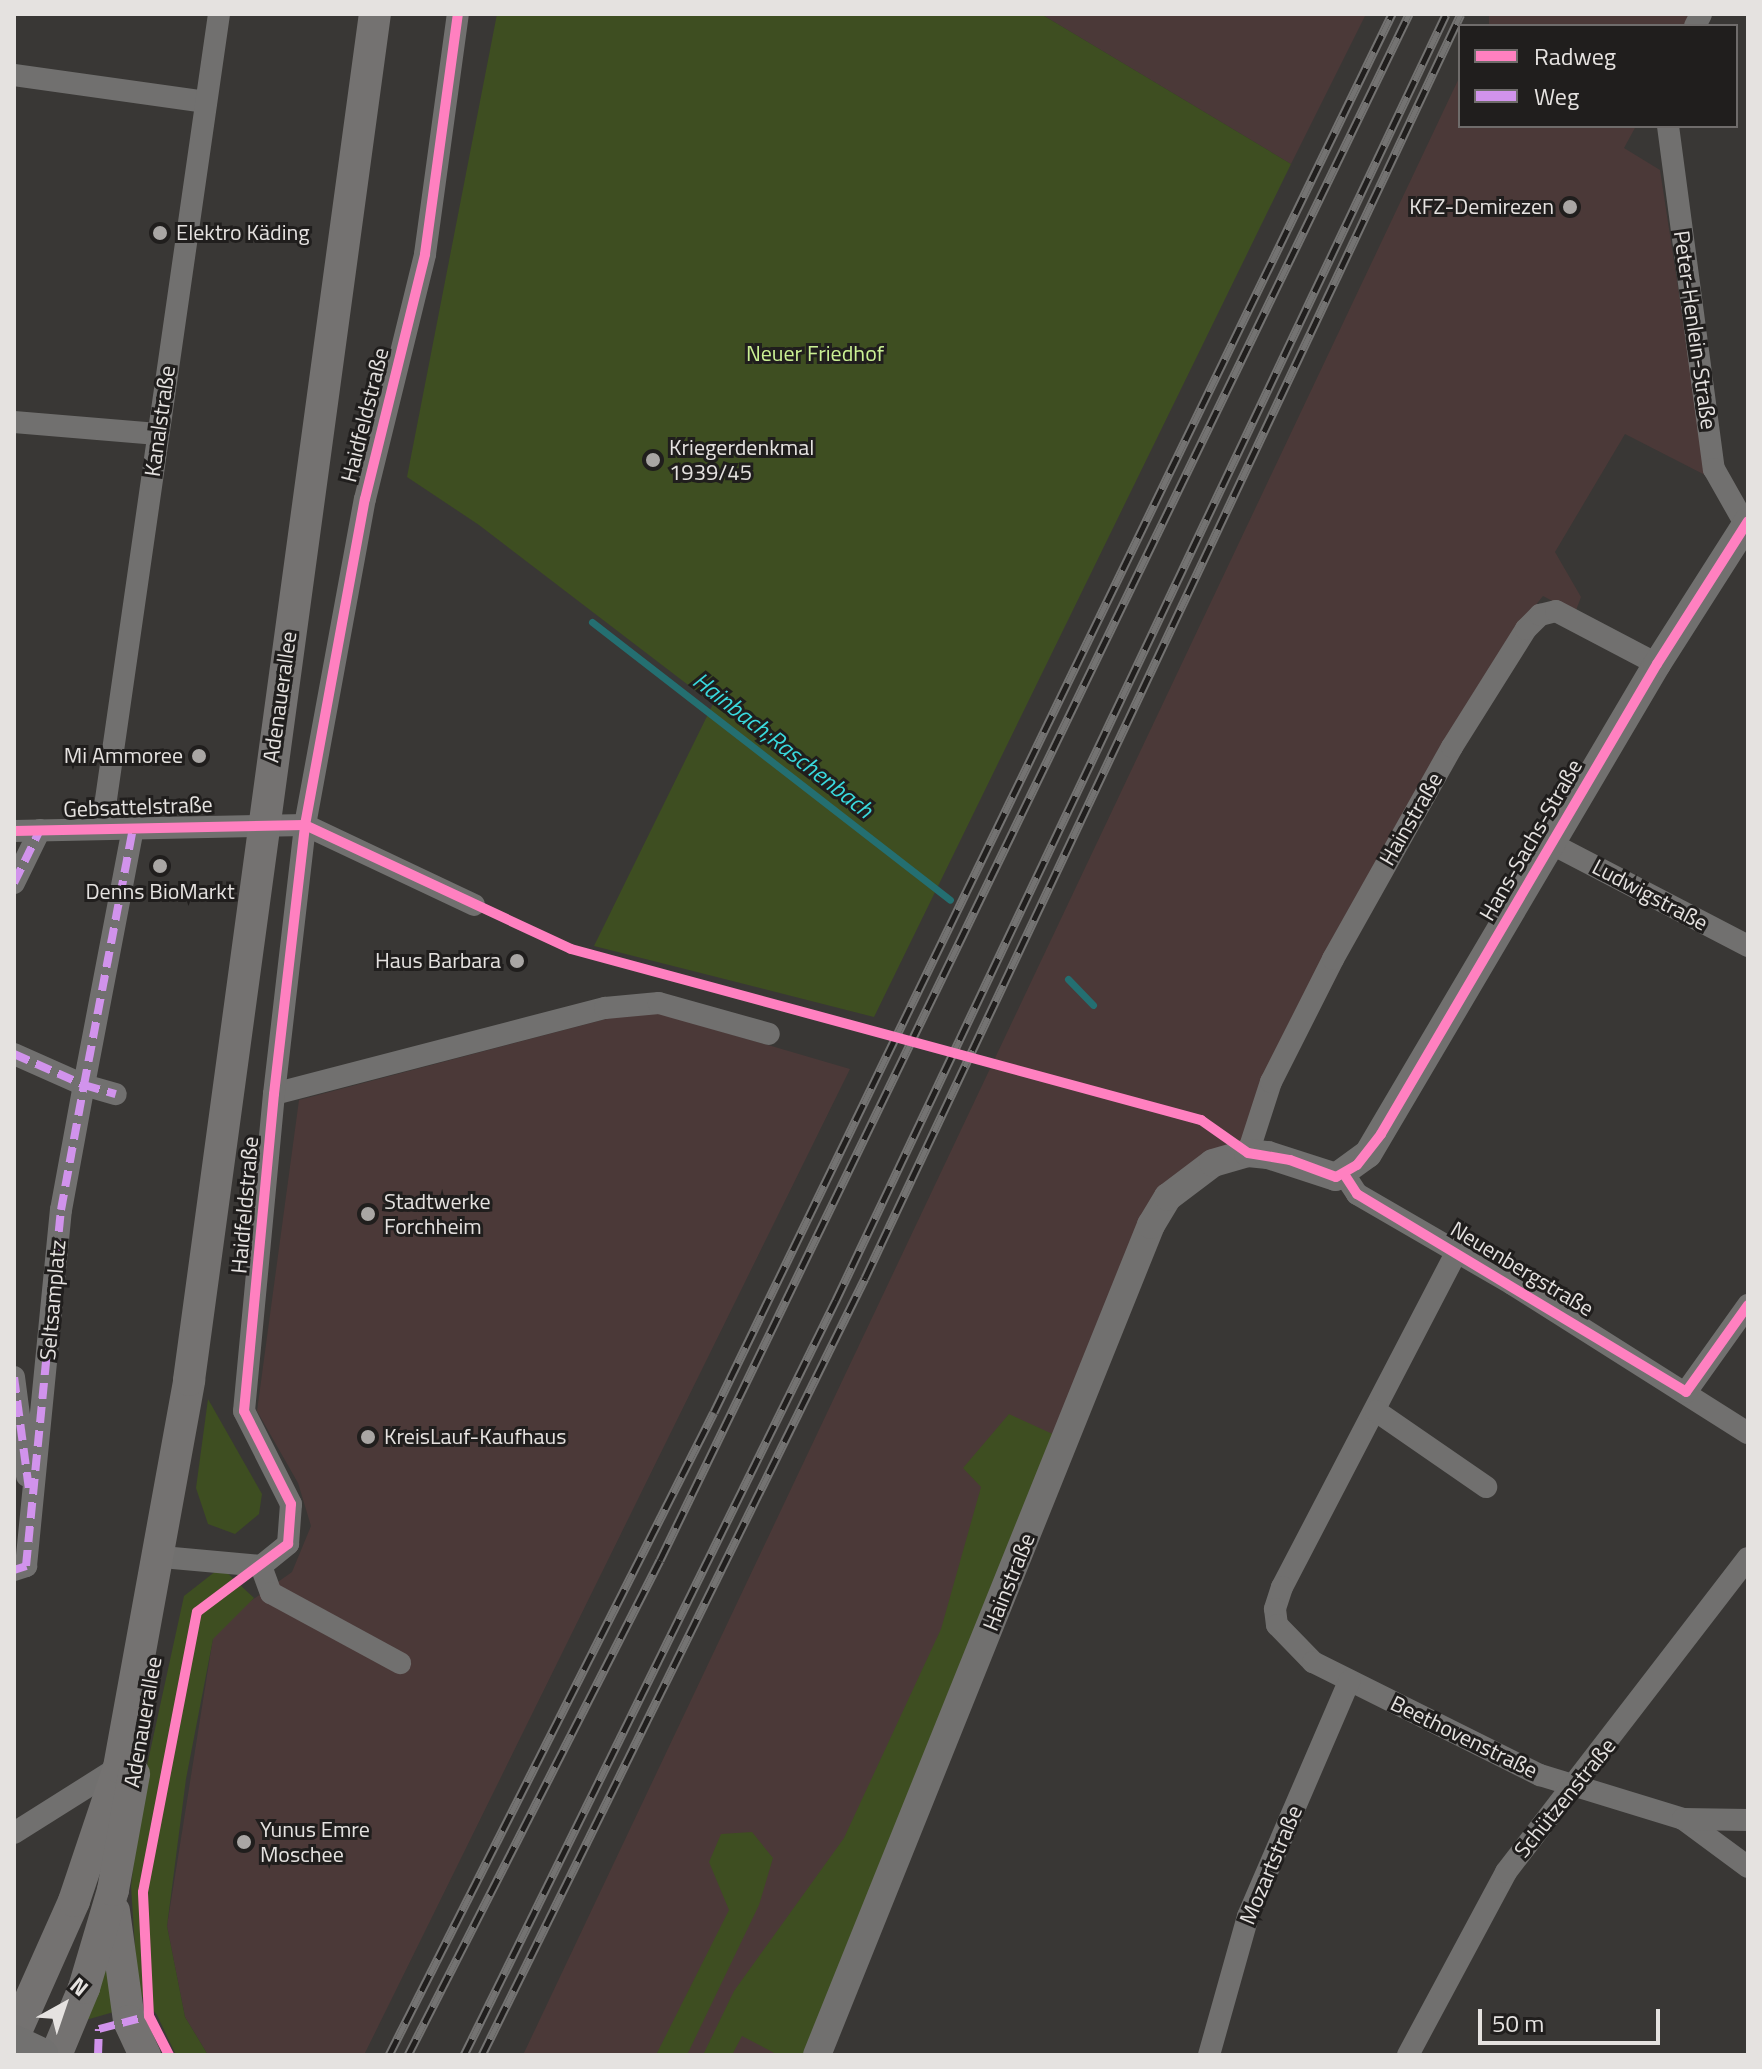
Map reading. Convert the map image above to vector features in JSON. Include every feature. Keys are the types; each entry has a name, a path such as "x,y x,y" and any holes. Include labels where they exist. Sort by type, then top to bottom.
{"main road":[{"name":"Adenauerallee","path":"14,2036 74,1901 119,1767 189,1380 375,14"},
{"name":"Adenauerallee","path":"56,2055 84,1988 113,1890 191,1458 189,1380"},
{"path":"113,1890 129,2021 145,2055"},
{"path":"14,2043 40,2055"}],"street":[{"name":"Kanalstraße","path":"102,827 219,14"},
{"name":"Haidfeldstraße","path":"261,1566 288,1544 291,1504 244,1411 274,1094 305,825 365,499 425,254 458,14"},
{"path":"14,75 206,102"},
{"name":"Peter-Henlein-Straße","path":"1668,128 1714,469 1747,526"},
{"path":"14,422 158,434"},
{"name":"Hans-Sachs-Straße","path":"1344,1174 1368,1154 1381,1134 1657,664 1747,526"},
{"name":"Hainstraße","path":"1248,1153 1271,1082 1333,959 1452,747 1526,629 1540,615 1556,611 1657,664"},
{"path":"263,824 305,825 474,905"},
{"name":"Gebsattelstraße","path":"14,831 263,824"},
{"name":"Seltsamplatz","path":"14,1570 26,1566 61,1210 133,827"},
{"path":"14,883 40,830"},
{"name":"Ludwigstraße","path":"1552,844 1748,946"},
{"path":"274,1094 605,1008 659,1003 769,1034"},
{"path":"14,1054 84,1085 116,1094"},
{"name":"Hainstraße","path":"817,2055 1151,1225 1182,1183 1213,1163 1248,1153 1290,1160 1329,1176 1344,1174"},
{"name":"Neuenbergstraße","path":"1344,1174 1357,1194 1686,1392 1748,1433"},
{"path":"1456,1253 1376,1411 1486,1487"},
{"path":"1686,1392 1748,1305"},
{"name":"Seltsamplatz","path":"14,1377 33,1517"},
{"name":"Beethovenstraße","path":"1376,1411 1282,1587 1275,1609 1277,1625 1294,1649 1349,1681 1573,1786 1683,1819 1748,1867"},
{"path":"173,1558 261,1566 271,1593 400,1663"},
{"name":"Schützenstraße","path":"1408,2055 1506,1872 1748,1558"},
{"name":"Mozartstraße","path":"1209,2055 1248,1916 1349,1681"},
{"path":"14,1833 119,1767"},
{"path":"1683,1819 1748,1820"}],"shaded area":[{"path":"1041,14 1366,14 1291,164"},
{"path":"1489,14 1694,14 1694,24 1489,24"},
{"path":"1458,80 1458,128 1635,128 1624,148 1660,170 1707,476 1625,434 1555,552 1581,597 1575,613 1543,596 1519,626 1235,1151 1163,1188 805,2055 523,2055"},
{"path":"644,1009 850,1069 364,2055 208,2055 185,2017 167,1926 213,1638 238,1610 292,1572 311,1526 298,1483 257,1411 299,1100"}],"green space":[{"name":"Neuer Friedhof","path":"497,14 1041,14 1291,164 874,1017 594,946 713,704 479,525 407,477"},
{"path":"208,1399 262,1494 259,1514 235,1534 208,1524 196,1488"},
{"path":"1009,1414 1057,1436 805,2055 778,2055 742,2036 732,2055 703,2055 734,1991 844,1838 941,1629 981,1487 963,1468"},
{"path":"221,1567 254,1598 213,1639 186,1779 167,1926 185,2017 208,2055 176,2055 157,2015 138,1992 131,1886 143,1784 184,1596"},
{"path":"752,1832 773,1858 759,1905 687,2055 656,2055 729,1910 709,1862 721,1834"},
{"path":"105,1965 117,2011 86,2020"}],"waterway":[{"name":"Hainbach;Raschenbach","path":"592,622 950,900"},
{"path":"1068,979 1093,1005"}],"railway":[{"path":"389,2055 714,1412 1392,14"},
{"path":"408,2055 660,1560 1409,14"},
{"path":"464,2055 836,1300 1446,14"},
{"path":"482,2055 865,1278 1461,14"}],"marked path":[{"path":"14,1054 84,1085 133,827"},
{"path":"14,883 40,830"},
{"path":"14,1570 26,1566 61,1210 84,1085 116,1094"},
{"path":"14,1377 29,1489"},
{"path":"98,2055 99,2029 149,2016"}],"cycle path":[{"path":"169,2055 149,2016 143,1892 197,1612 288,1544 291,1504 244,1411 274,1094 305,825 365,499 425,254 458,14"},
{"path":"14,831 305,825 571,949 1201,1120 1248,1153 1290,1160 1336,1177 1357,1165 1381,1134 1657,664 1748,521"},
{"path":"1344,1174 1357,1194 1686,1392 1748,1305"}],"place":[{"name":"KFZ-Demirezen","path":"1570,207"},
{"name":"Elektro Käding","path":"160,233"},
{"name":"Kriegerdenkmal 1939/45","path":"653,460"},
{"name":"Mi Ammoree","path":"199,756"},
{"name":"Denns BioMarkt","path":"160,866"},
{"name":"Haus Barbara","path":"517,961"},
{"name":"Stadtwerke Forchheim","path":"368,1214"},
{"name":"KreisLauf-Kaufhaus","path":"368,1437"},
{"name":"Yunus Emre Moschee","path":"244,1842"}]}
